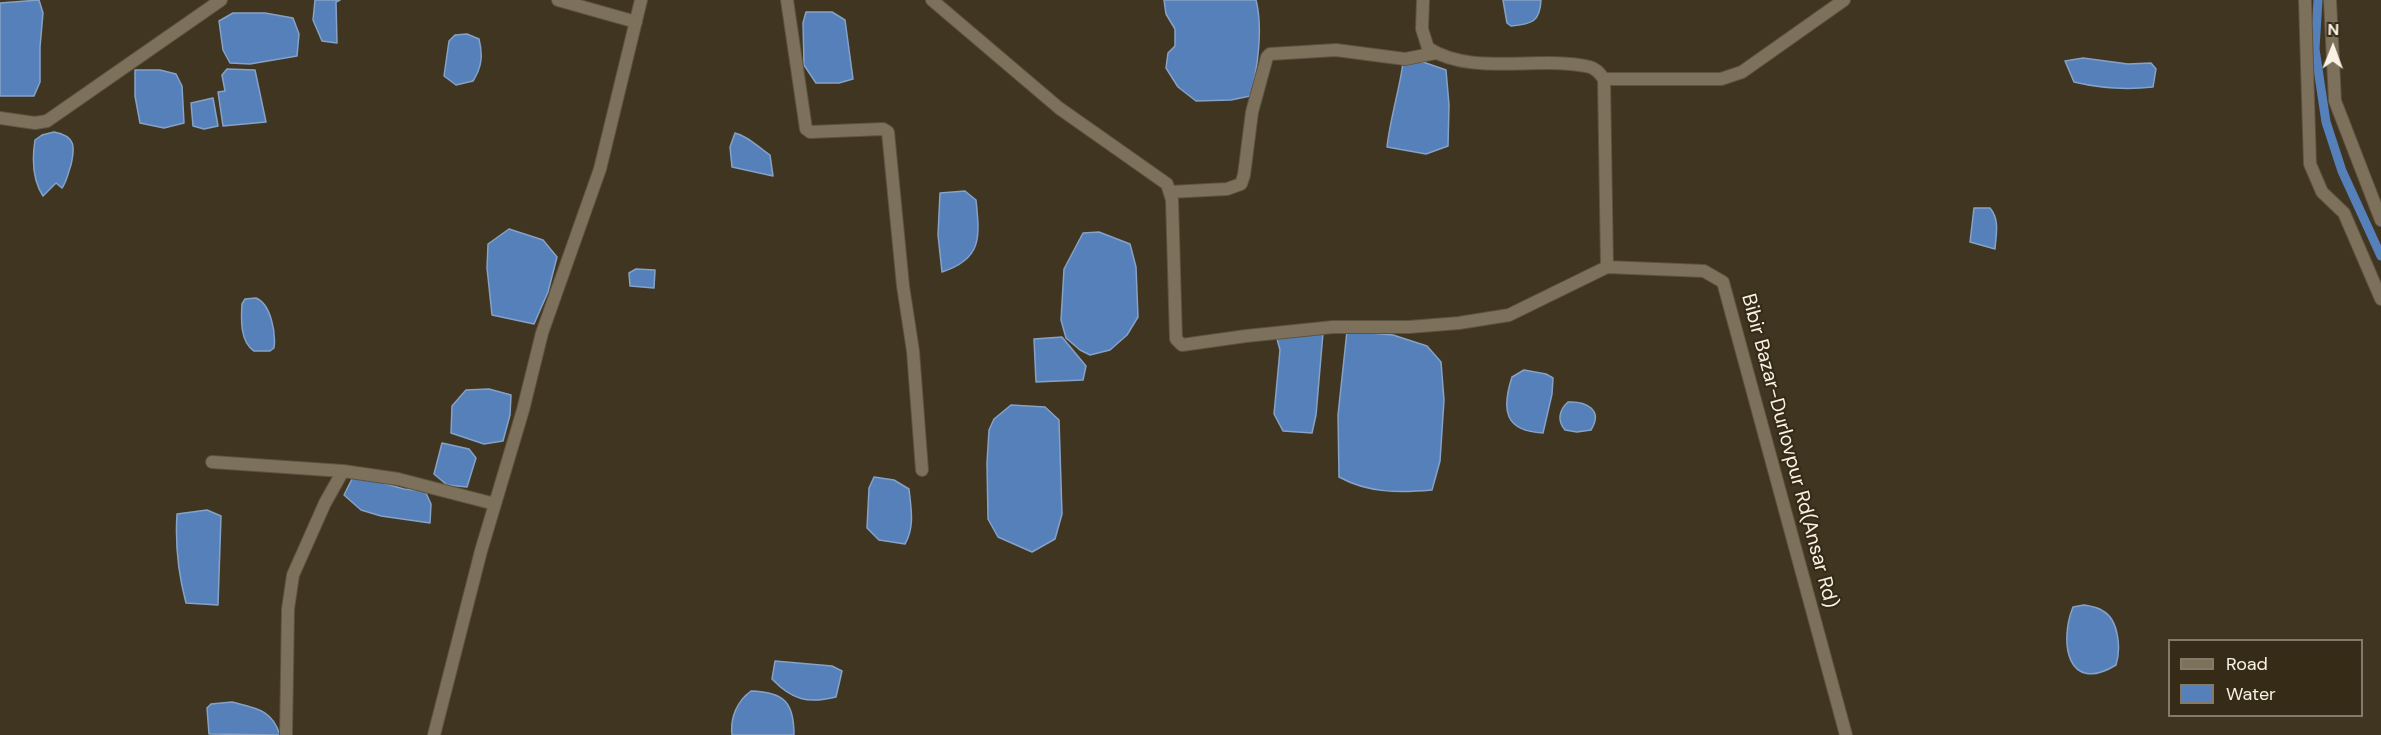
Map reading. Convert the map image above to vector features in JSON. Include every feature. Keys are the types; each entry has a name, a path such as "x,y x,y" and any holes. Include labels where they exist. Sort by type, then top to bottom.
{"street":[{"path":"0,118 35,123 47,121 221,0"},
{"path":"558,0 636,22"},
{"path":"434,735 542,333 600,169 641,0"},
{"path":"787,0 806,129 810,132 883,129 888,132 903,286 913,351 922,470"},
{"path":"932,0 1059,108 1167,184 1170,192 1176,339 1182,345 1333,327 1409,327 1459,323 1509,315 1607,267 1604,79 1592,68 1560,64 1474,62 1436,53 1428,48 1422,29 1423,0"},
{"path":"1604,79 1721,78 1742,72 1844,0"},
{"path":"2305,0 2310,164 2322,192 2344,213 2381,298"},
{"path":"2330,0 2335,101 2381,220"},
{"path":"1170,192 1227,189 1241,184 1252,112 1267,57 1270,54 1336,50 1405,59 1436,53"},
{"name":"Bibir Bazar-Durlovpur Rd(Ansar Rd)","path":"1607,267 1704,271 1723,282 1846,735"},
{"path":"212,462 343,471 398,479 495,504"},
{"path":"286,735 288,609 292,575 325,503 343,471"}],"water":[{"path":"39,0 43,13 40,82 34,96 0,96 0,3"},
{"path":"315,0 340,0 336,2 337,43 322,41 313,20"},
{"path":"1164,0 1256,0 1259,48 1250,96 1231,100 1196,101 1178,87 1166,68 1168,53 1175,46 1175,29 1166,14"},
{"path":"1503,0 1541,0 1539,13 1529,23 1511,26 1507,23"},
{"path":"806,12 832,12 845,20 853,79 839,83 816,83 804,65 803,23"},
{"path":"233,13 265,13 293,18 299,34 297,56 250,64 230,63 223,50 219,21"},
{"path":"467,34 479,39 480,66 473,81 456,85 444,76 449,41 455,35"},
{"path":"2083,58 2128,64 2151,63 2156,69 2153,87 2113,88 2074,82 2065,61"},
{"path":"1423,62 1446,70 1449,105 1448,146 1426,154 1387,147 1403,63"},
{"path":"227,69 255,70 266,122 223,126 218,92 225,91 222,75"},
{"path":"135,70 160,70 176,74 182,86 184,123 164,128 140,123 135,96"},
{"path":"213,98 218,126 204,129 193,126 191,103"},
{"path":"54,132 70,139 73,148 71,165 62,188 56,183 43,196 34,169 35,140 42,135"},
{"path":"735,133 749,139 770,155 773,176 732,167 730,147"},
{"path":"965,191 976,200 978,236 971,254 965,261 942,272 938,235 940,193"},
{"path":"1974,208 1990,208 1993,213 1997,227 1995,249 1970,242"},
{"path":"509,229 543,240 557,257 548,292 534,324 492,315 487,268 488,244"},
{"path":"1099,232 1130,244 1136,267 1138,317 1127,335 1110,350 1090,355 1066,338 1061,320 1064,269 1083,233"},
{"path":"636,269 655,270 654,288 630,286 629,273"},
{"path":"256,298 265,306 273,327 274,348 270,351 254,351 249,347 244,336 242,304 245,299"},
{"path":"1347,331 1393,335 1427,346 1441,362 1444,400 1440,461 1432,490 1384,491 1361,486 1339,477 1338,415"},
{"path":"1323,333 1316,415 1312,433 1283,431 1274,414 1280,350 1277,339"},
{"path":"1062,337 1086,366 1083,380 1036,382 1034,339"},
{"path":"1524,370 1546,374 1553,378 1552,394 1543,433 1521,428 1509,417 1507,400 1512,377"},
{"path":"489,389 511,395 510,415 503,441 484,444 451,433 452,406 466,390"},
{"path":"1568,402 1581,403 1591,408 1595,417 1591,430 1577,432 1565,430 1560,416"},
{"path":"1011,405 1045,407 1059,420 1062,514 1055,539 1032,552 998,537 988,519 989,430 994,419"},
{"path":"442,443 469,449 476,458 467,487 447,485 434,474"},
{"path":"354,475 404,489 425,491 431,504 430,523 381,516 361,510 344,495"},
{"path":"874,477 894,480 909,489 911,524 905,544 879,540 867,528 869,488"},
{"path":"207,510 221,516 218,605 186,603 178,559 177,514"},
{"path":"2084,605 2099,609 2108,615 2117,635 2116,665 2100,673 2087,674 2077,669 2068,649 2067,635 2073,607"},
{"path":"775,661 832,666 842,671 836,697 809,700 786,692 772,679"},
{"path":"751,691 772,694 785,701 792,714 794,735 732,735 732,722 736,710"},
{"path":"232,702 262,711 277,726 280,735 209,734 207,708 211,704"}],"waterway":[{"path":"2318,0 2315,49 2326,122 2342,171 2381,256"}]}
